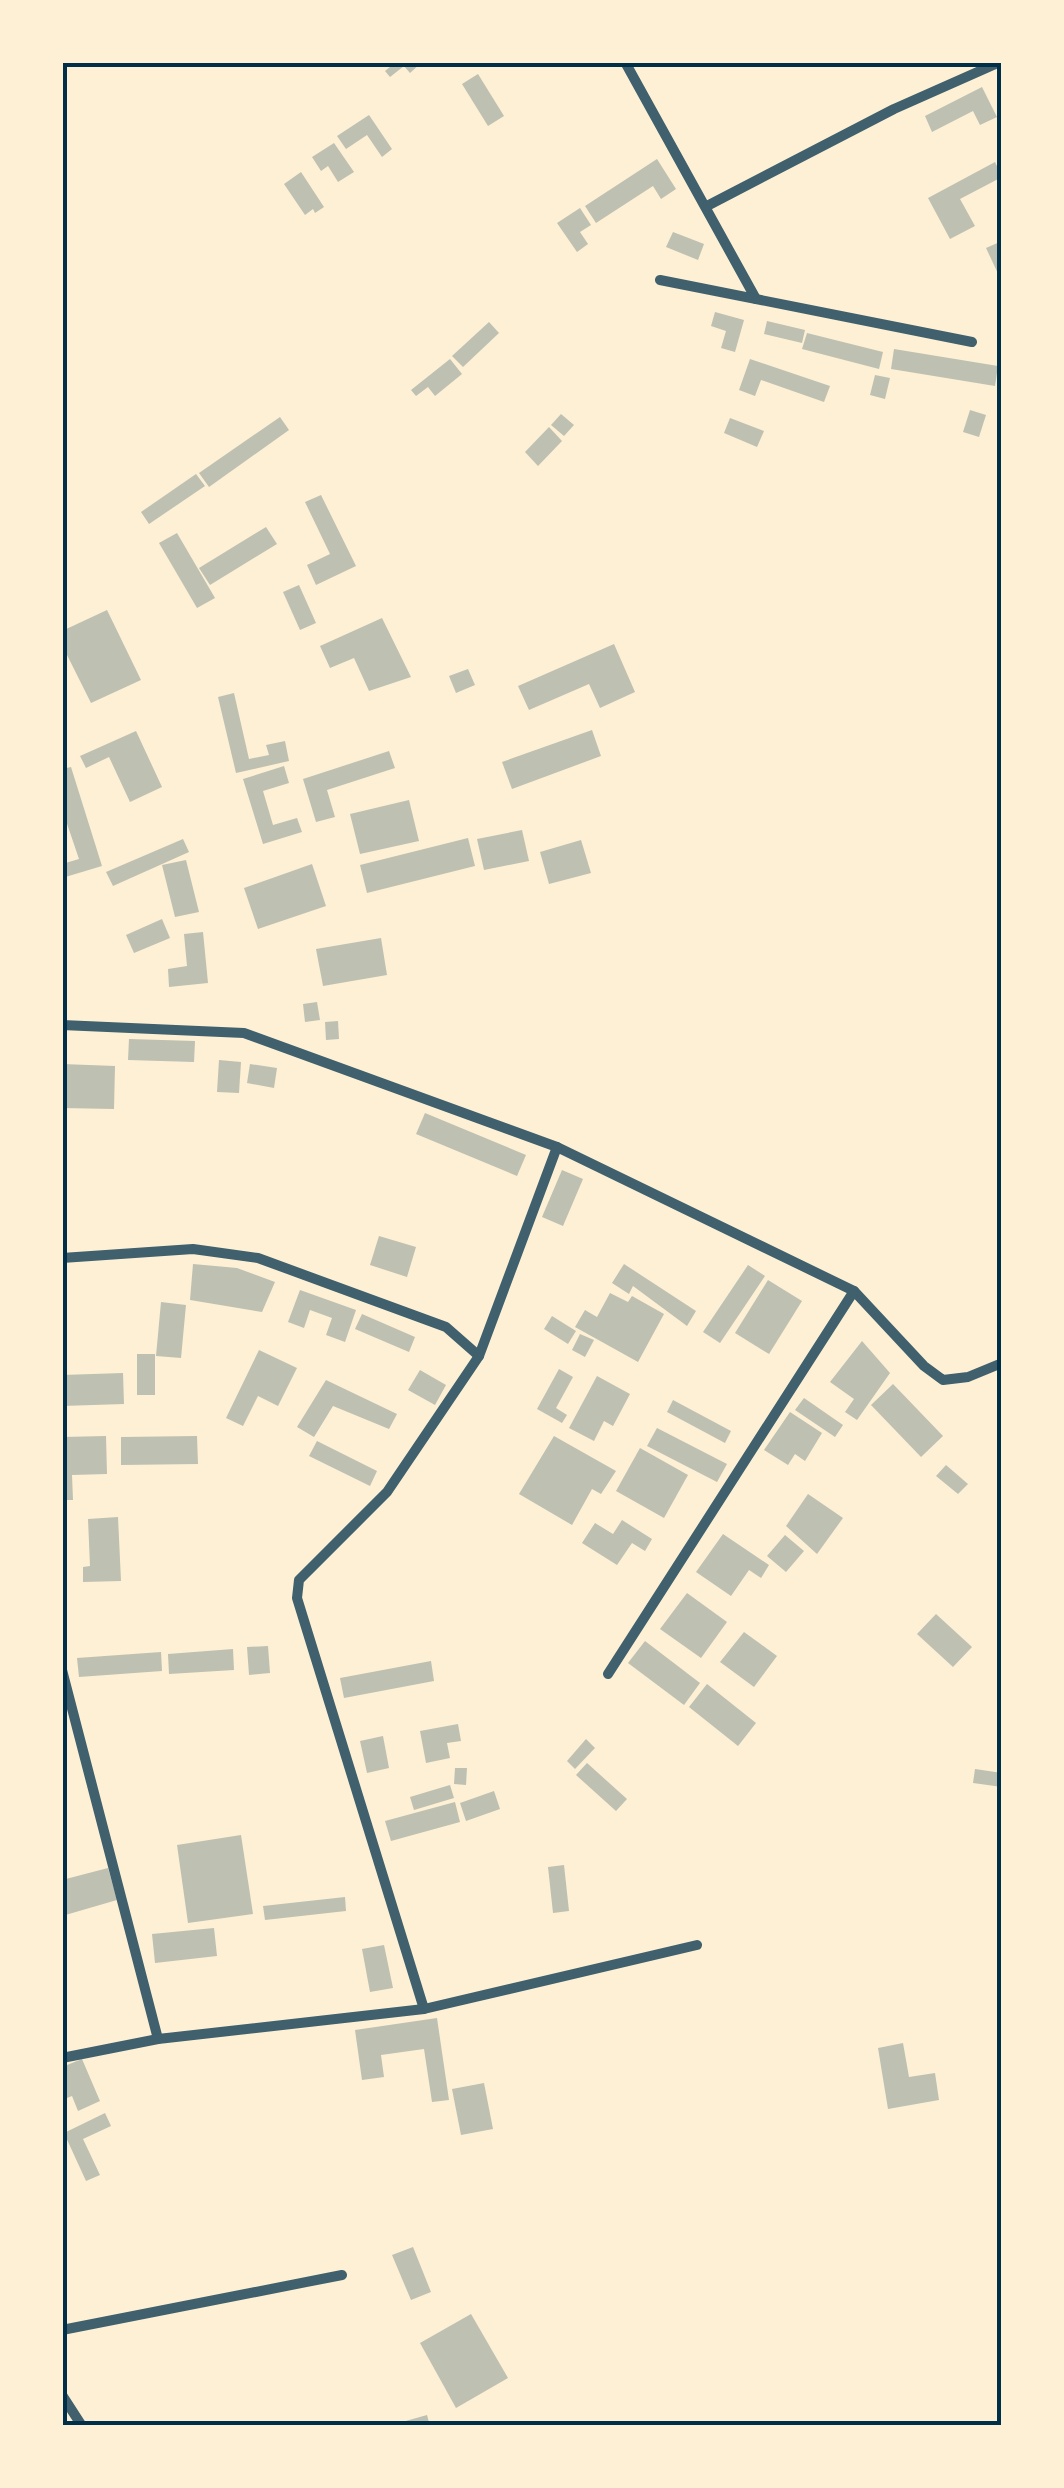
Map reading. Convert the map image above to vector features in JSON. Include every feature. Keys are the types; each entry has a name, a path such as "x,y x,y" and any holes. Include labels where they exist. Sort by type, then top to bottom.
{"street":[{"path":"625,62 756,299"},
{"path":"707,206 894,109 1000,62"},
{"path":"660,280 972,342"},
{"path":"62,1025 244,1033 557,1147 854,1291 924,1366 943,1380 968,1377 1002,1363"},
{"path":"424,2009 297,1598 299,1580 387,1492 479,1356 557,1147"},
{"path":"62,1258 192,1249 258,1258 446,1327 479,1356"},
{"path":"608,1674 854,1291"},
{"path":"62,1670 158,2039"},
{"path":"62,2058 158,2039 424,2009 697,1945"},
{"path":"62,2330 342,2274"},
{"path":"62,2395 82,2426"}],"building":[{"path":"396,62 422,62 410,73 404,66 390,77 385,71"},
{"path":"478,74 504,116 488,126 462,84"},
{"path":"982,87 997,117 980,125 973,111 932,132 925,116"},
{"path":"369,115 392,149 382,157 367,135 346,149 337,136"},
{"path":"334,143 354,172 338,182 328,166 321,171 312,157"},
{"path":"657,159 676,189 661,199 653,186 596,223 585,206"},
{"path":"995,162 1002,177 960,199 975,226 950,239 928,198"},
{"path":"301,172 324,207 315,213 313,209 305,215 284,184"},
{"path":"580,208 591,225 580,232 588,244 577,252 557,223"},
{"path":"673,232 704,244 698,260 666,247"},
{"path":"1002,241 1002,282 986,248"},
{"path":"715,312 744,320 735,352 721,348 726,331 711,326"},
{"path":"767,321 805,330 802,343 764,334"},
{"path":"489,322 499,333 463,367 452,356"},
{"path":"807,333 883,352 879,369 802,349"},
{"path":"894,349 998,366 995,386 891,369"},
{"path":"450,359 462,374 435,396 428,387 416,396 411,390"},
{"path":"750,359 830,386 824,402 761,380 755,396 739,390"},
{"path":"875,375 890,378 885,399 870,395"},
{"path":"970,410 986,415 979,437 963,432"},
{"path":"561,414 574,425 564,436 551,425"},
{"path":"280,417 289,430 209,487 199,473"},
{"path":"730,418 764,431 757,447 724,433"},
{"path":"549,427 562,441 538,466 525,452"},
{"path":"196,474 205,486 149,524 141,512"},
{"path":"321,495 356,566 316,585 307,565 330,554 305,502"},
{"path":"266,527 277,544 210,585 199,568"},
{"path":"177,533 215,598 197,608 159,543"},
{"path":"299,585 316,623 300,630 283,592"},
{"path":"107,610 141,680 91,703 62,645 62,631"},
{"path":"382,618 411,677 369,691 354,658 330,668 320,646"},
{"path":"614,644 635,692 600,708 589,684 529,710 518,686"},
{"path":"468,669 475,685 456,693 449,676"},
{"path":"234,693 249,759 269,755 266,745 285,741 289,761 236,773 218,697"},
{"path":"592,730 601,756 512,789 502,762"},
{"path":"136,731 162,787 130,802 109,757 86,768 80,756"},
{"path":"389,751 395,768 327,790 335,817 316,822 303,779"},
{"path":"284,766 289,783 263,791 273,825 297,818 302,832 263,844 243,779"},
{"path":"71,767 102,866 62,878 62,864 79,859 62,809 62,769"},
{"path":"409,800 419,841 360,854 350,814"},
{"path":"522,830 529,861 484,870 477,839"},
{"path":"468,838 475,866 367,893 360,865"},
{"path":"183,839 189,852 113,886 106,872"},
{"path":"581,840 591,873 549,884 540,852"},
{"path":"186,860 199,912 175,917 162,865"},
{"path":"312,864 326,906 258,929 244,888"},
{"path":"162,919 170,938 134,953 126,935"},
{"path":"203,932 208,983 169,987 168,969 187,966 184,934"},
{"path":"381,938 387,975 323,986 316,949"},
{"path":"317,1002 320,1020 305,1022 303,1004"},
{"path":"338,1021 339,1039 326,1040 325,1022"},
{"path":"129,1039 195,1041 194,1062 128,1060"},
{"path":"219,1060 241,1062 239,1093 217,1092"},
{"path":"62,1064 115,1066 114,1109 62,1108"},
{"path":"250,1064 277,1068 274,1088 247,1083"},
{"path":"425,1113 526,1155 517,1176 416,1134"},
{"path":"562,1170 583,1179 563,1226 542,1217"},
{"path":"379,1236 416,1247 407,1277 370,1265"},
{"path":"193,1264 237,1268 275,1282 262,1312 190,1300"},
{"path":"624,1264 696,1311 687,1326 633,1286 629,1294 612,1283"},
{"path":"748,1265 765,1276 720,1343 703,1332"},
{"path":"768,1280 802,1301 769,1354 735,1333"},
{"path":"300,1290 356,1310 345,1342 326,1335 332,1318 310,1310 304,1328 288,1322"},
{"path":"610,1293 628,1302 632,1296 664,1314 638,1362 575,1327 585,1310 597,1317"},
{"path":"161,1302 186,1305 181,1358 156,1356"},
{"path":"362,1314 415,1337 409,1352 355,1329"},
{"path":"552,1316 576,1331 568,1344 544,1329"},
{"path":"580,1334 594,1340 585,1357 572,1350"},
{"path":"862,1341 890,1373 857,1420 845,1412 854,1399 830,1382"},
{"path":"259,1350 297,1368 278,1406 258,1396 243,1426 226,1418"},
{"path":"137,1354 155,1354 155,1395 137,1395"},
{"path":"559,1369 573,1377 556,1408 567,1415 562,1423 537,1409"},
{"path":"420,1370 446,1385 435,1405 408,1390"},
{"path":"123,1373 124,1404 62,1406 62,1375"},
{"path":"597,1376 630,1394 613,1426 604,1421 594,1441 569,1428"},
{"path":"326,1380 397,1414 389,1429 333,1406 314,1437 297,1427"},
{"path":"893,1384 943,1436 921,1457 871,1405"},
{"path":"804,1398 843,1425 835,1437 795,1410"},
{"path":"673,1400 731,1431 725,1443 667,1412"},
{"path":"790,1412 822,1433 805,1461 795,1454 788,1465 764,1450"},
{"path":"657,1428 727,1464 717,1482 647,1446"},
{"path":"106,1436 107,1474 72,1475 73,1500 62,1500 62,1437"},
{"path":"197,1436 198,1464 121,1465 121,1437"},
{"path":"554,1436 616,1471 601,1494 592,1489 572,1525 519,1494"},
{"path":"317,1441 377,1471 370,1486 309,1456"},
{"path":"640,1448 688,1475 664,1518 616,1491"},
{"path":"946,1465 968,1484 958,1494 936,1476"},
{"path":"808,1494 843,1518 817,1554 786,1526"},
{"path":"118,1517 121,1581 83,1582 83,1567 90,1566 88,1519"},
{"path":"622,1520 652,1539 645,1551 632,1543 617,1565 582,1543 595,1523 613,1534"},
{"path":"723,1534 769,1565 761,1578 749,1570 731,1596 696,1572"},
{"path":"785,1535 804,1551 786,1572 767,1556"},
{"path":"687,1593 727,1622 701,1658 660,1629"},
{"path":"936,1614 972,1647 953,1667 917,1634"},
{"path":"744,1632 777,1656 754,1687 720,1662"},
{"path":"645,1641 700,1683 684,1705 628,1663"},
{"path":"268,1646 270,1673 249,1675 247,1647"},
{"path":"233,1649 234,1670 169,1674 168,1654"},
{"path":"161,1652 162,1671 79,1677 77,1658"},
{"path":"431,1661 434,1681 344,1698 340,1678"},
{"path":"707,1684 756,1723 738,1746 689,1707"},
{"path":"458,1724 461,1741 447,1743 450,1758 426,1763 420,1731"},
{"path":"383,1736 389,1768 367,1773 360,1741"},
{"path":"586,1739 595,1748 575,1769 567,1761"},
{"path":"587,1763 627,1799 616,1811 576,1775"},
{"path":"455,1768 467,1768 466,1785 454,1784"},
{"path":"975,1769 1002,1773 1002,1787 973,1783"},
{"path":"450,1785 454,1798 414,1810 410,1797"},
{"path":"494,1791 500,1809 466,1821 460,1803"},
{"path":"455,1802 460,1822 391,1841 385,1821"},
{"path":"241,1835 253,1914 188,1923 177,1845"},
{"path":"564,1865 569,1911 553,1913 548,1867"},
{"path":"108,1868 117,1900 62,1916 62,1880"},
{"path":"345,1897 346,1911 265,1920 263,1906"},
{"path":"214,1928 217,1956 155,1963 152,1934"},
{"path":"384,1945 393,1988 370,1992 362,1949"},
{"path":"437,2018 449,2100 432,2102 424,2049 381,2055 384,2077 362,2080 355,2030"},
{"path":"903,2043 909,2077 935,2073 939,2100 888,2109 878,2048"},
{"path":"82,2059 100,2101 78,2111 72,2096 62,2100 62,2067"},
{"path":"484,2083 493,2129 461,2135 452,2089"},
{"path":"105,2113 111,2126 83,2139 100,2175 86,2181 64,2133"},
{"path":"413,2247 431,2292 411,2300 392,2255"},
{"path":"471,2314 508,2378 456,2408 420,2343"},
{"path":"427,2415 430,2426 395,2426 395,2424"}]}
